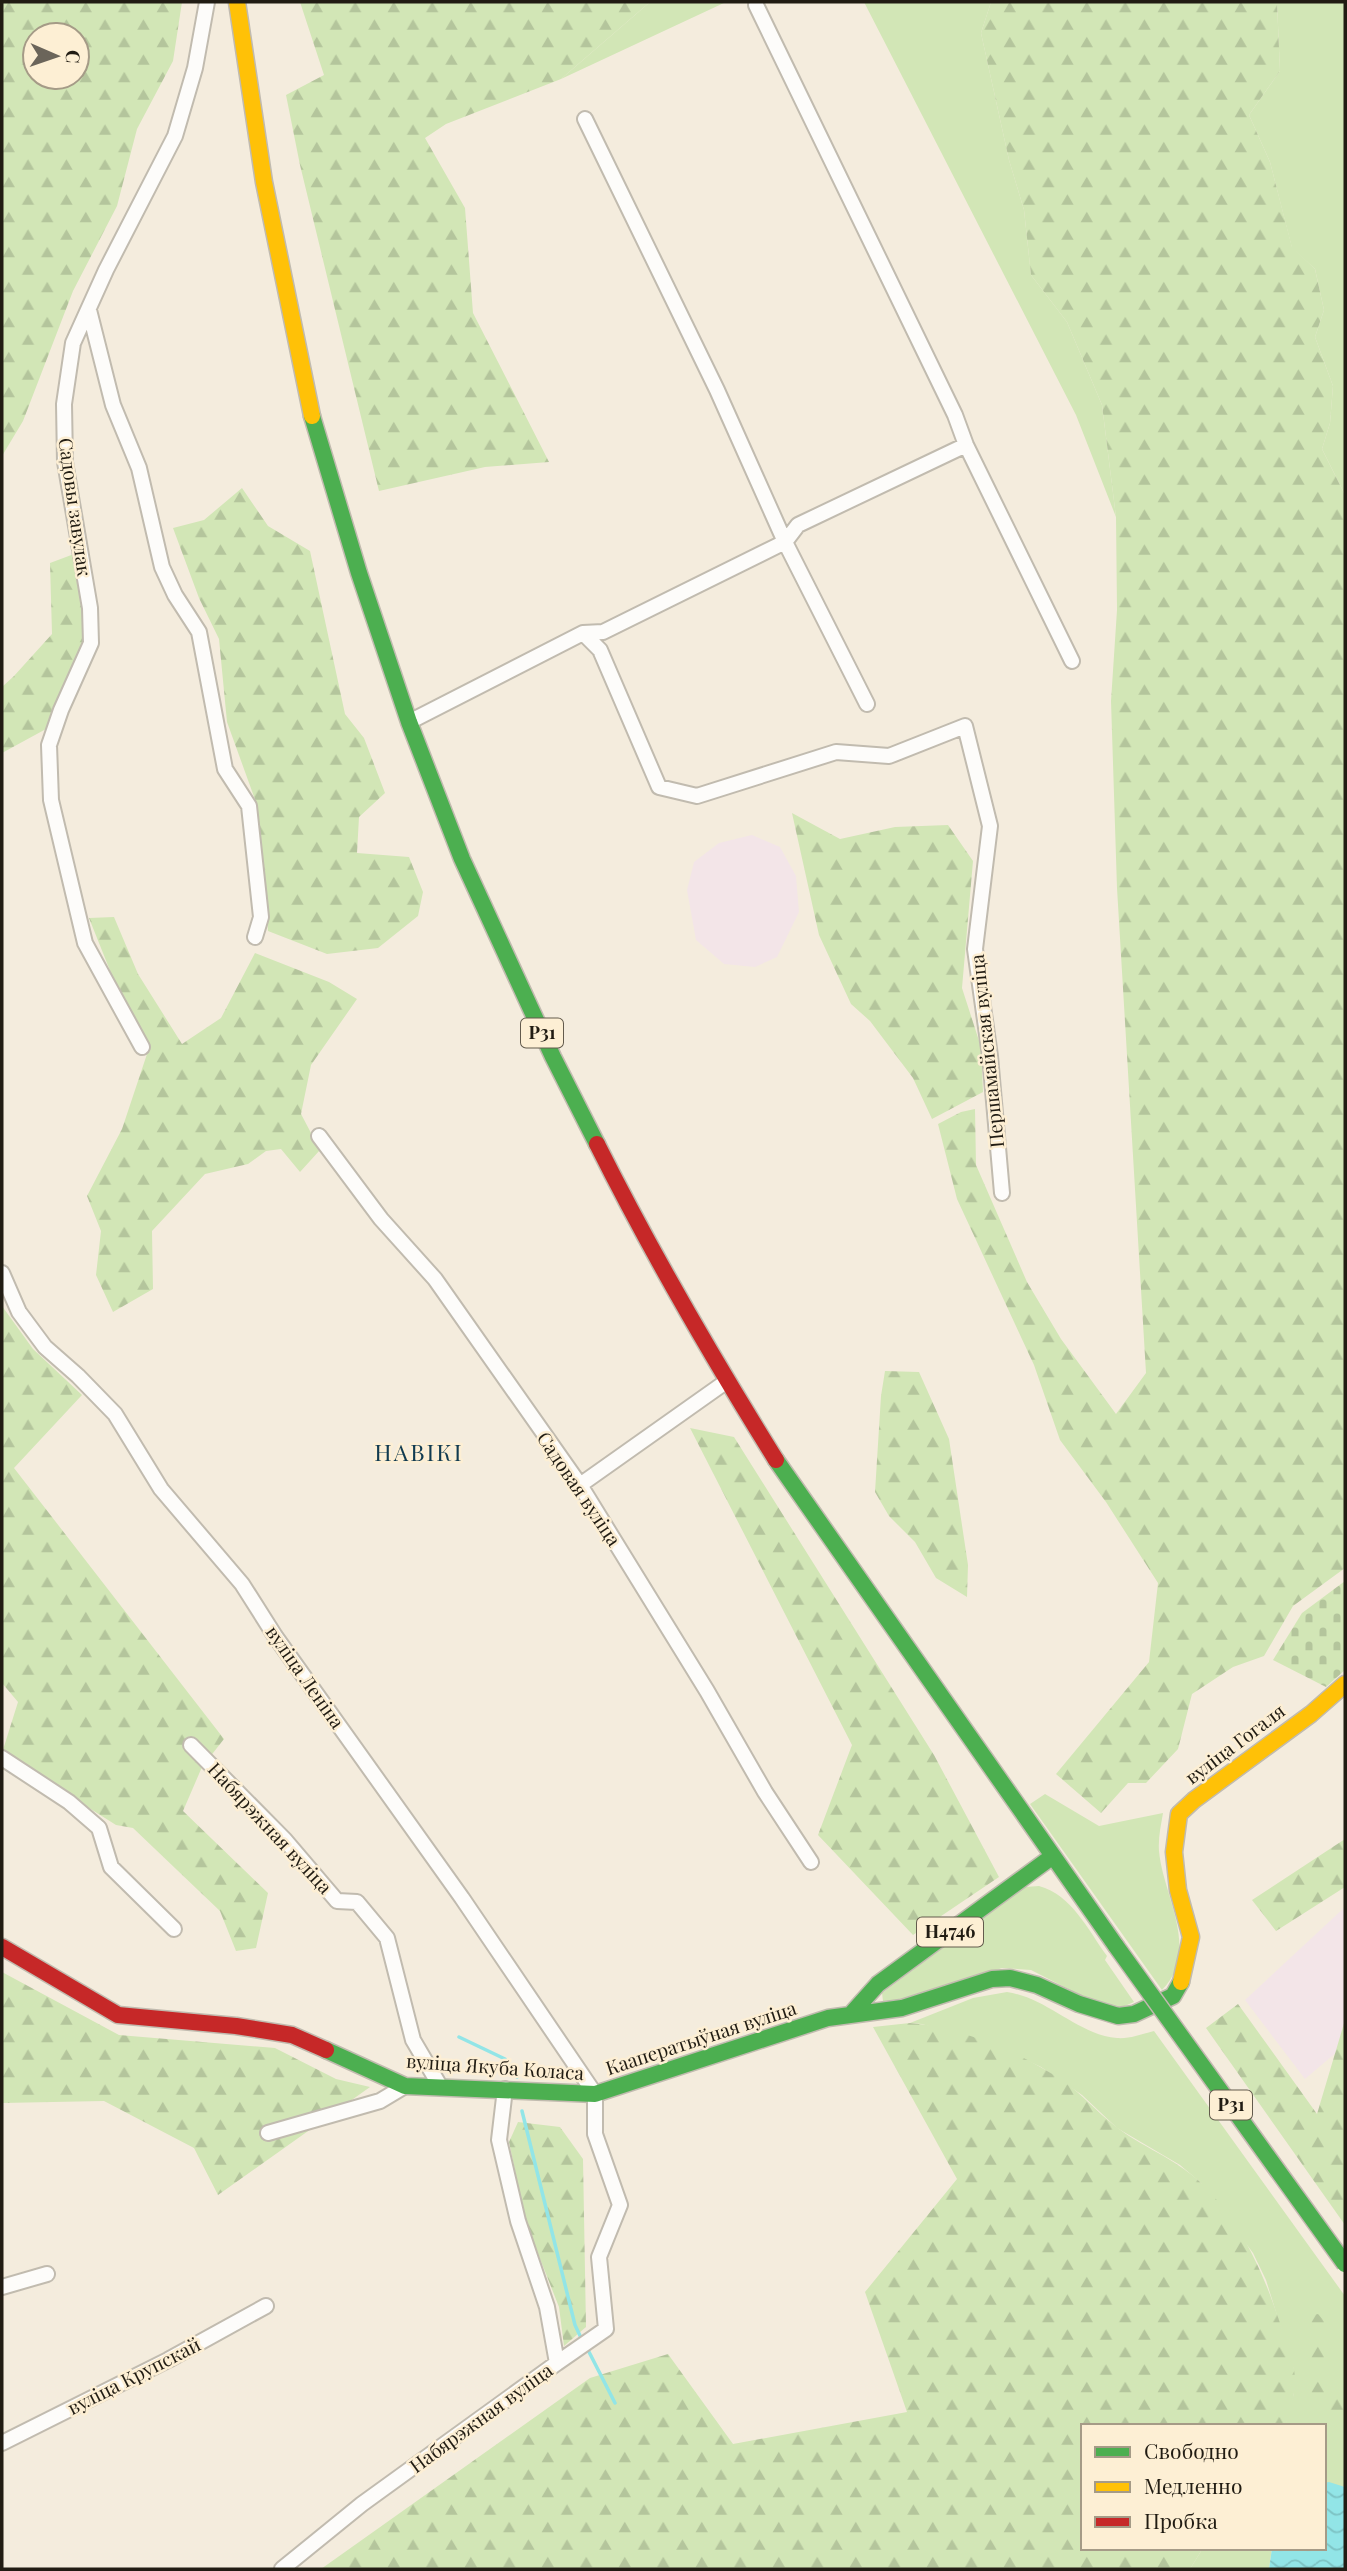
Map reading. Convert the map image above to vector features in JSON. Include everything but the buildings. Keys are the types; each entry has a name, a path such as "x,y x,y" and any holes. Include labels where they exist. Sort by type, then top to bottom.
{"main road":[{"name":"Р31","path":"237,2 264,182 306,397 359,573 409,722 462,859 553,1057 620,1190 727,1381 779,1465 1116,1946 1345,2264"},
{"name":"вуліца Гогаля","path":"852,2013 902,2008 992,1979 1010,1978 1037,1985 1079,2004 1118,2016 1134,2014 1173,1996 1181,1982 1191,1937 1178,1890 1174,1852 1179,1814 1194,1800 1311,1714 1345,1684"},
{"name":"Н4746","path":"852,2013 878,1984 1053,1857"},
{"name":"вуліца Якуба Коласа","path":"2,1947 118,2015 236,2026 292,2035 405,2086 595,2094"},
{"name":"Кааператыўная вуліца","path":"595,2094 828,2018 852,2013"}],"street":[{"name":"Садовы завулак","path":"142,1047 85,943 51,800 49,745 61,710 91,643 90,608 65,462 64,404 74,343 106,270 175,136 195,68 206,2"},
{"path":"756,5 1072,661"},
{"path":"585,119 718,390 785,542 867,704"},
{"path":"89,310 113,405 139,468 162,567 175,595 199,632 225,769 249,806 261,917 255,937"},
{"path":"409,722 583,633 603,632 785,542 798,525 966,445"},
{"name":"Першамайская вуліца","path":"583,633 600,650 659,787 697,796 836,752 889,756 965,726 990,826 975,949 990,1056 1002,1193"},
{"name":"Садовая вуліца","path":"319,1136 381,1219 435,1279 580,1485 707,1691 765,1792 811,1862"},
{"name":"вуліца Леніна","path":"2,1273 19,1312 45,1347 115,1414 161,1489 242,1584 275,1636 462,1898 595,2094"},
{"path":"580,1485 727,1381"},
{"name":"Набярэжная вуліца","path":"191,1745 285,1840 337,1901 357,1902 387,1938 413,2040 440,2086"},
{"path":"2,1758 69,1802 99,1828 111,1867 174,1929"},
{"path":"268,2133 380,2101 405,2086"},
{"name":"Набярэжная вуліца","path":"282,2569 362,2504 557,2363 547,2307 518,2221 499,2140 505,2089"},
{"name":"Кааператыўная вуліца","path":"557,2363 606,2329 599,2257 620,2205 595,2134 595,2094"},
{"path":"2,2287 47,2274"},
{"name":"вуліца Крупскай","path":"2,2443 168,2360 266,2306"}],"shaded area":[{"path":"752,835 780,847 796,876 799,912 777,957 755,967 724,964 696,940 687,890 694,862 719,843"},
{"path":"1345,1907 1345,2045 1305,2079 1245,2000"}],"green space":[{"path":"2,2 182,2 173,61 137,129 117,206 73,291 23,421 2,456"},
{"path":"300,2 650,2 561,79 446,124 425,138 465,208 473,313 549,462 485,467 379,491 300,165 286,95 324,75"},
{"path":"650,2 726,2 561,79"},
{"path":"864,2 991,2 981,33 1009,160 1024,210 1031,275 1067,322 1102,405 1116,517 1076,415"},
{"path":"991,2 1277,2 1280,71 1249,115 1270,162 1292,247 1315,269 1324,310 1315,337 1333,386 1330,423 1322,449 1345,495 1345,1568 1293,1606 1264,1656 1233,1667 1192,1694 1178,1749 1146,1783 1128,1783 1101,1813 1056,1774 1149,1662 1158,1583 1106,1502 1060,1440 1034,1365 957,1199 938,1124 961,1112 975,1109 976,1165 1027,1282 1061,1339 1116,1414 1146,1373 1117,888 1111,701 1117,610 1116,517 1102,405 1067,322 1031,275 1024,210 1009,160 981,33"},
{"path":"1277,2 1345,2 1345,495 1322,449 1330,423 1333,386 1315,337 1324,310 1315,269 1292,248 1270,162 1249,115 1280,71"},
{"path":"242,488 268,526 310,551 345,714 364,738 385,793 359,817 357,853 409,857 423,892 418,916 378,948 327,954 268,931 257,805 227,722 219,639 199,598 173,528 204,520"},
{"path":"74,554 83,618 83,640 46,729 2,753 2,687 52,634 50,563"},
{"path":"792,813 840,839 895,827 948,825 973,861 962,988 981,1047 983,1092 932,1119 913,1078 870,1021 851,1004 819,935"},
{"path":"114,917 138,974 182,1044 221,1018 255,953 329,982 357,999 311,1065 301,1114 320,1150 300,1172 281,1149 266,1151 248,1164 205,1174 152,1231 153,1289 113,1312 96,1275 101,1231 87,1196 122,1129 149,1048 117,988 89,918"},
{"path":"2,1306 33,1349 82,1395 14,1468 224,1739 202,1767 183,1811 268,1893 256,1948 236,1951 220,1911 133,1828 116,1825 2,1753 18,1702 2,1683"},
{"path":"885,1371 919,1372 949,1439 968,1565 967,1597 936,1578 915,1542 889,1516 875,1492"},
{"path":"690,1428 734,1437 934,1755 999,1877 913,1935 818,1835 852,1745"},
{"path":"1345,1581 1345,1670 1326,1687 1273,1660 1302,1613"},
{"path":"1045,1794 1099,1826 1163,1813 1159,1851 1177,1922 1179,1958 1173,1974 1162,1990 1030,1804"},
{"path":"1345,1839 1345,1887 1276,1931 1252,1900"},
{"path":"1039,1886 1061,1897 1070,1905 1107,1956 1105,1960 1134,2002 1120,2008 1090,2000 1031,1970 1002,1968 896,2004 883,2001 882,1993 1025,1887"},
{"path":"2,1972 119,2035 275,2048 336,2079 370,2087 218,2195 194,2148 104,2101 2,2103"},
{"path":"1007,1992 1022,1996 1089,2030 1117,2038 1154,2031 1345,2296 1345,2487 1326,2483 1326,2424 1286,2424 1294,2393 1294,2370 1266,2280 1253,2253 1200,2182 1180,2165 1117,2128 1082,2095 1041,2067 998,2047 922,2024 910,2023 973,1998"},
{"path":"1238,2004 1317,2114 1345,2020 1345,2225 1206,2028"},
{"path":"910,2023 929,2025 990,2043 1029,2061 1063,2081 1115,2126 1199,2181 1227,2212 1238,2229 1258,2266 1290,2351 1295,2383 1286,2424 1081,2424 1081,2550 1202,2550 1190,2569 321,2569 590,2378 668,2354 733,2444 907,2412 865,2292 957,2179 873,2027"},
{"path":"518,2122 560,2127 583,2159 586,2327 564,2346 559,2307 526,2223 509,2142"},
{"path":"1318,2314 1328,2325 1324,2356 1327,2379 1332,2385 1345,2384 1345,2436 1337,2416 1332,2413 1312,2414 1308,2406 1311,2365 1309,2321 1313,2315"},
{"path":"1202,2550 1272,2550 1269,2569 1190,2569"}],"water":[{"path":"1326,2483 1345,2487 1345,2569 1269,2569 1272,2550 1326,2550"}],"waterway":[{"path":"459,2037 505,2059 517,2077"},
{"path":"522,2111 575,2325 583,2342"},
{"path":"587,2348 615,2403"}],"traffic: fast":[{"path":"312,416 359,573 409,722 462,859 553,1057 597,1144"},
{"path":"776,1460 1116,1946"},
{"path":"852,2013 878,1984 1053,1856"},
{"path":"1116,1946 1345,2264"},
{"path":"326,2050 405,2086 595,2094 828,2018 902,2008 992,1979 1010,1978 1037,1985 1079,2004 1118,2016 1134,2014 1173,1996 1181,1982"}],"traffic: slow":[{"path":"237,2 264,182 312,416"},
{"path":"1181,1982 1191,1937 1178,1890 1174,1852 1179,1814 1194,1800 1311,1714 1345,1684"}],"traffic: jam":[{"path":"597,1144 683,1304 776,1460"},
{"path":"2,1947 118,2015 236,2026 292,2035 326,2050"}],"district":[{"name":"НАВІКІ","path":"419,1453"}]}
